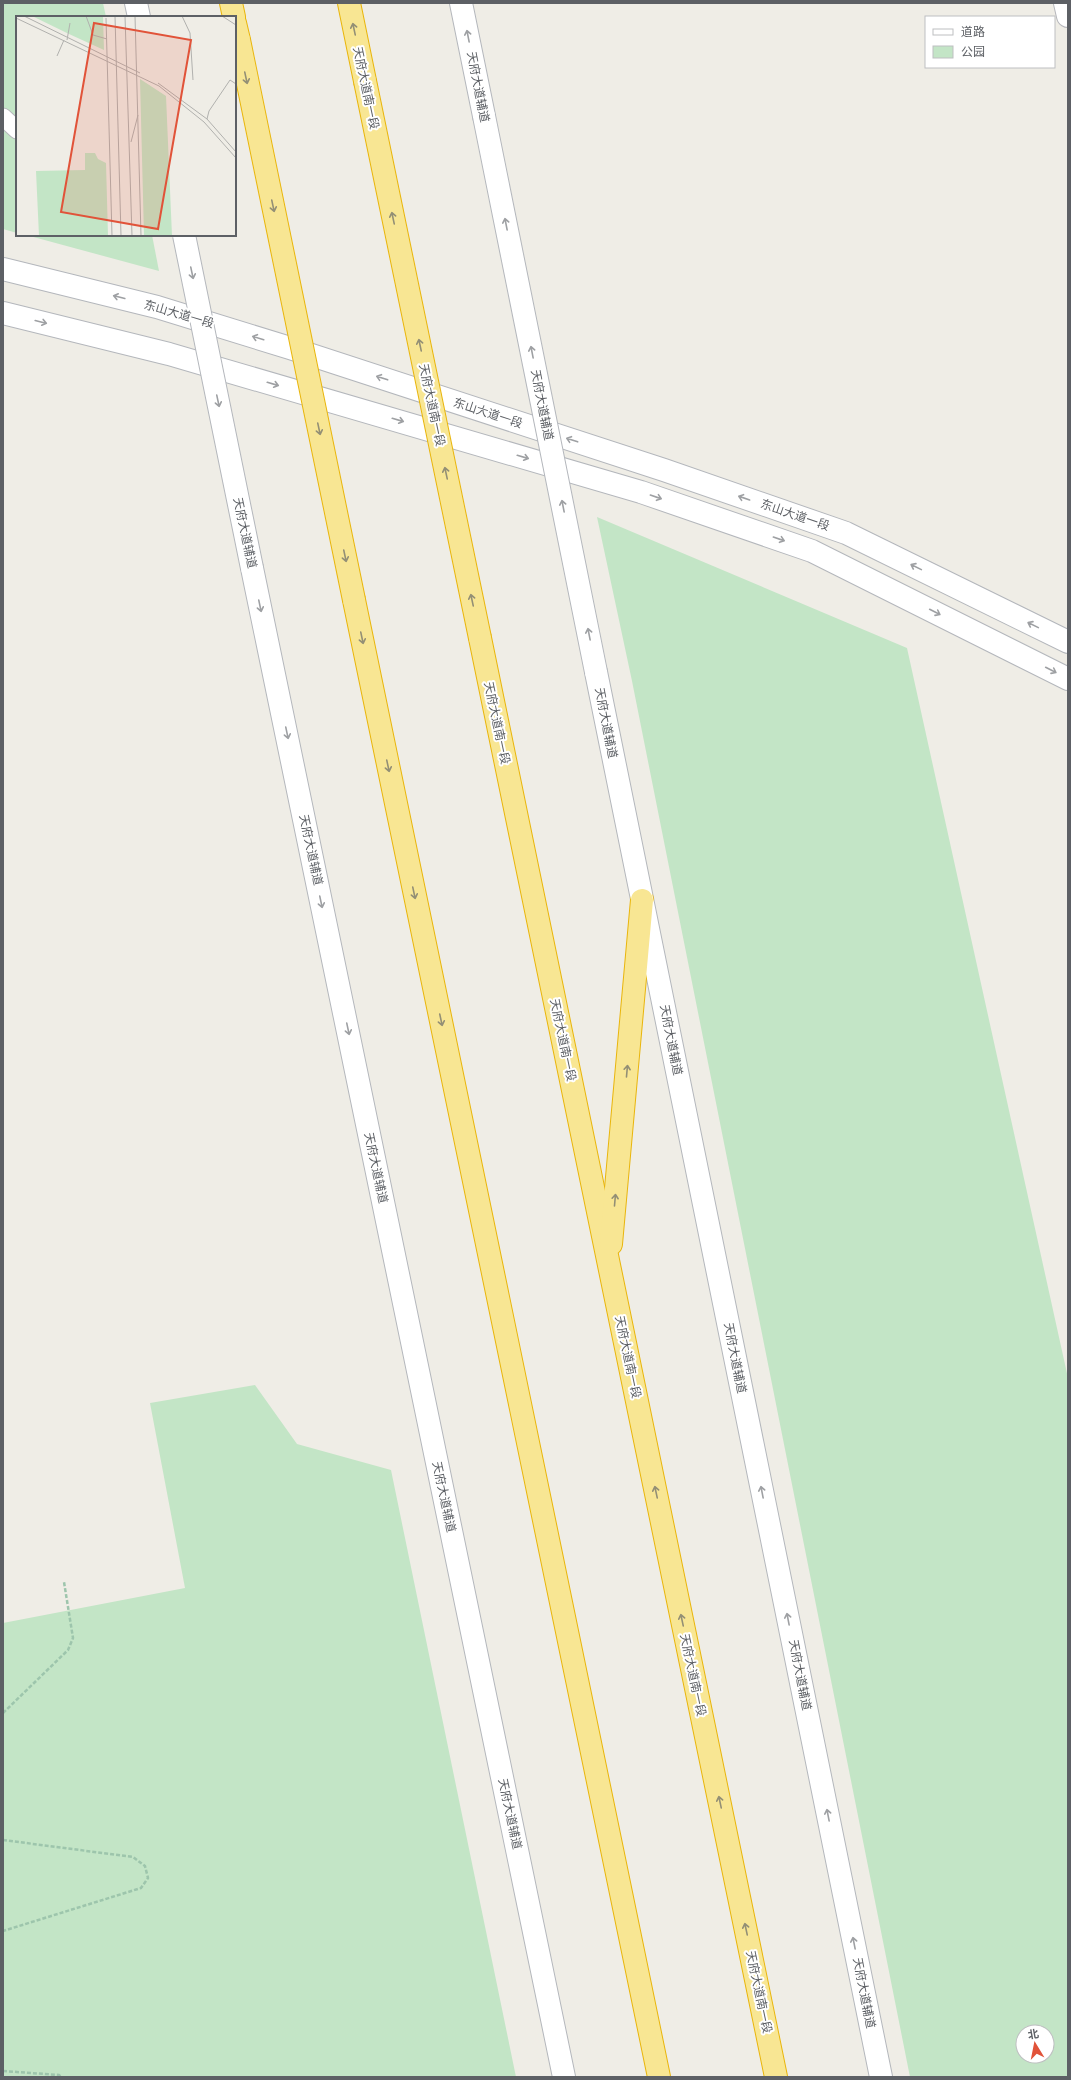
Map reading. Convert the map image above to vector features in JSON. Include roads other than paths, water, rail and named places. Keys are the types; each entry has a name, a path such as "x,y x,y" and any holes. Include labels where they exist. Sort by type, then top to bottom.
{"highway":[{"path":"231,3 234,16"},
{"name":"天府大道南一段","path":"349,3 776,2077"},
{"path":"237,32 659,2077"},
{"path":"609,1267 642,900"}],"street":[{"name":"天府大道辅道","path":"461,3 881,2077"},
{"path":"1065,3 1068,16"},
{"name":"天府大道辅道","path":"184,236 564,2077"},
{"name":"东山大道一段","path":"3,269 157,307 268,341 650,466 846,533 1068,642"},
{"path":"3,313 169,354 611,482 693,510 812,551 1068,679"}],"lane":[{"path":"3,117 16,129"}]}
